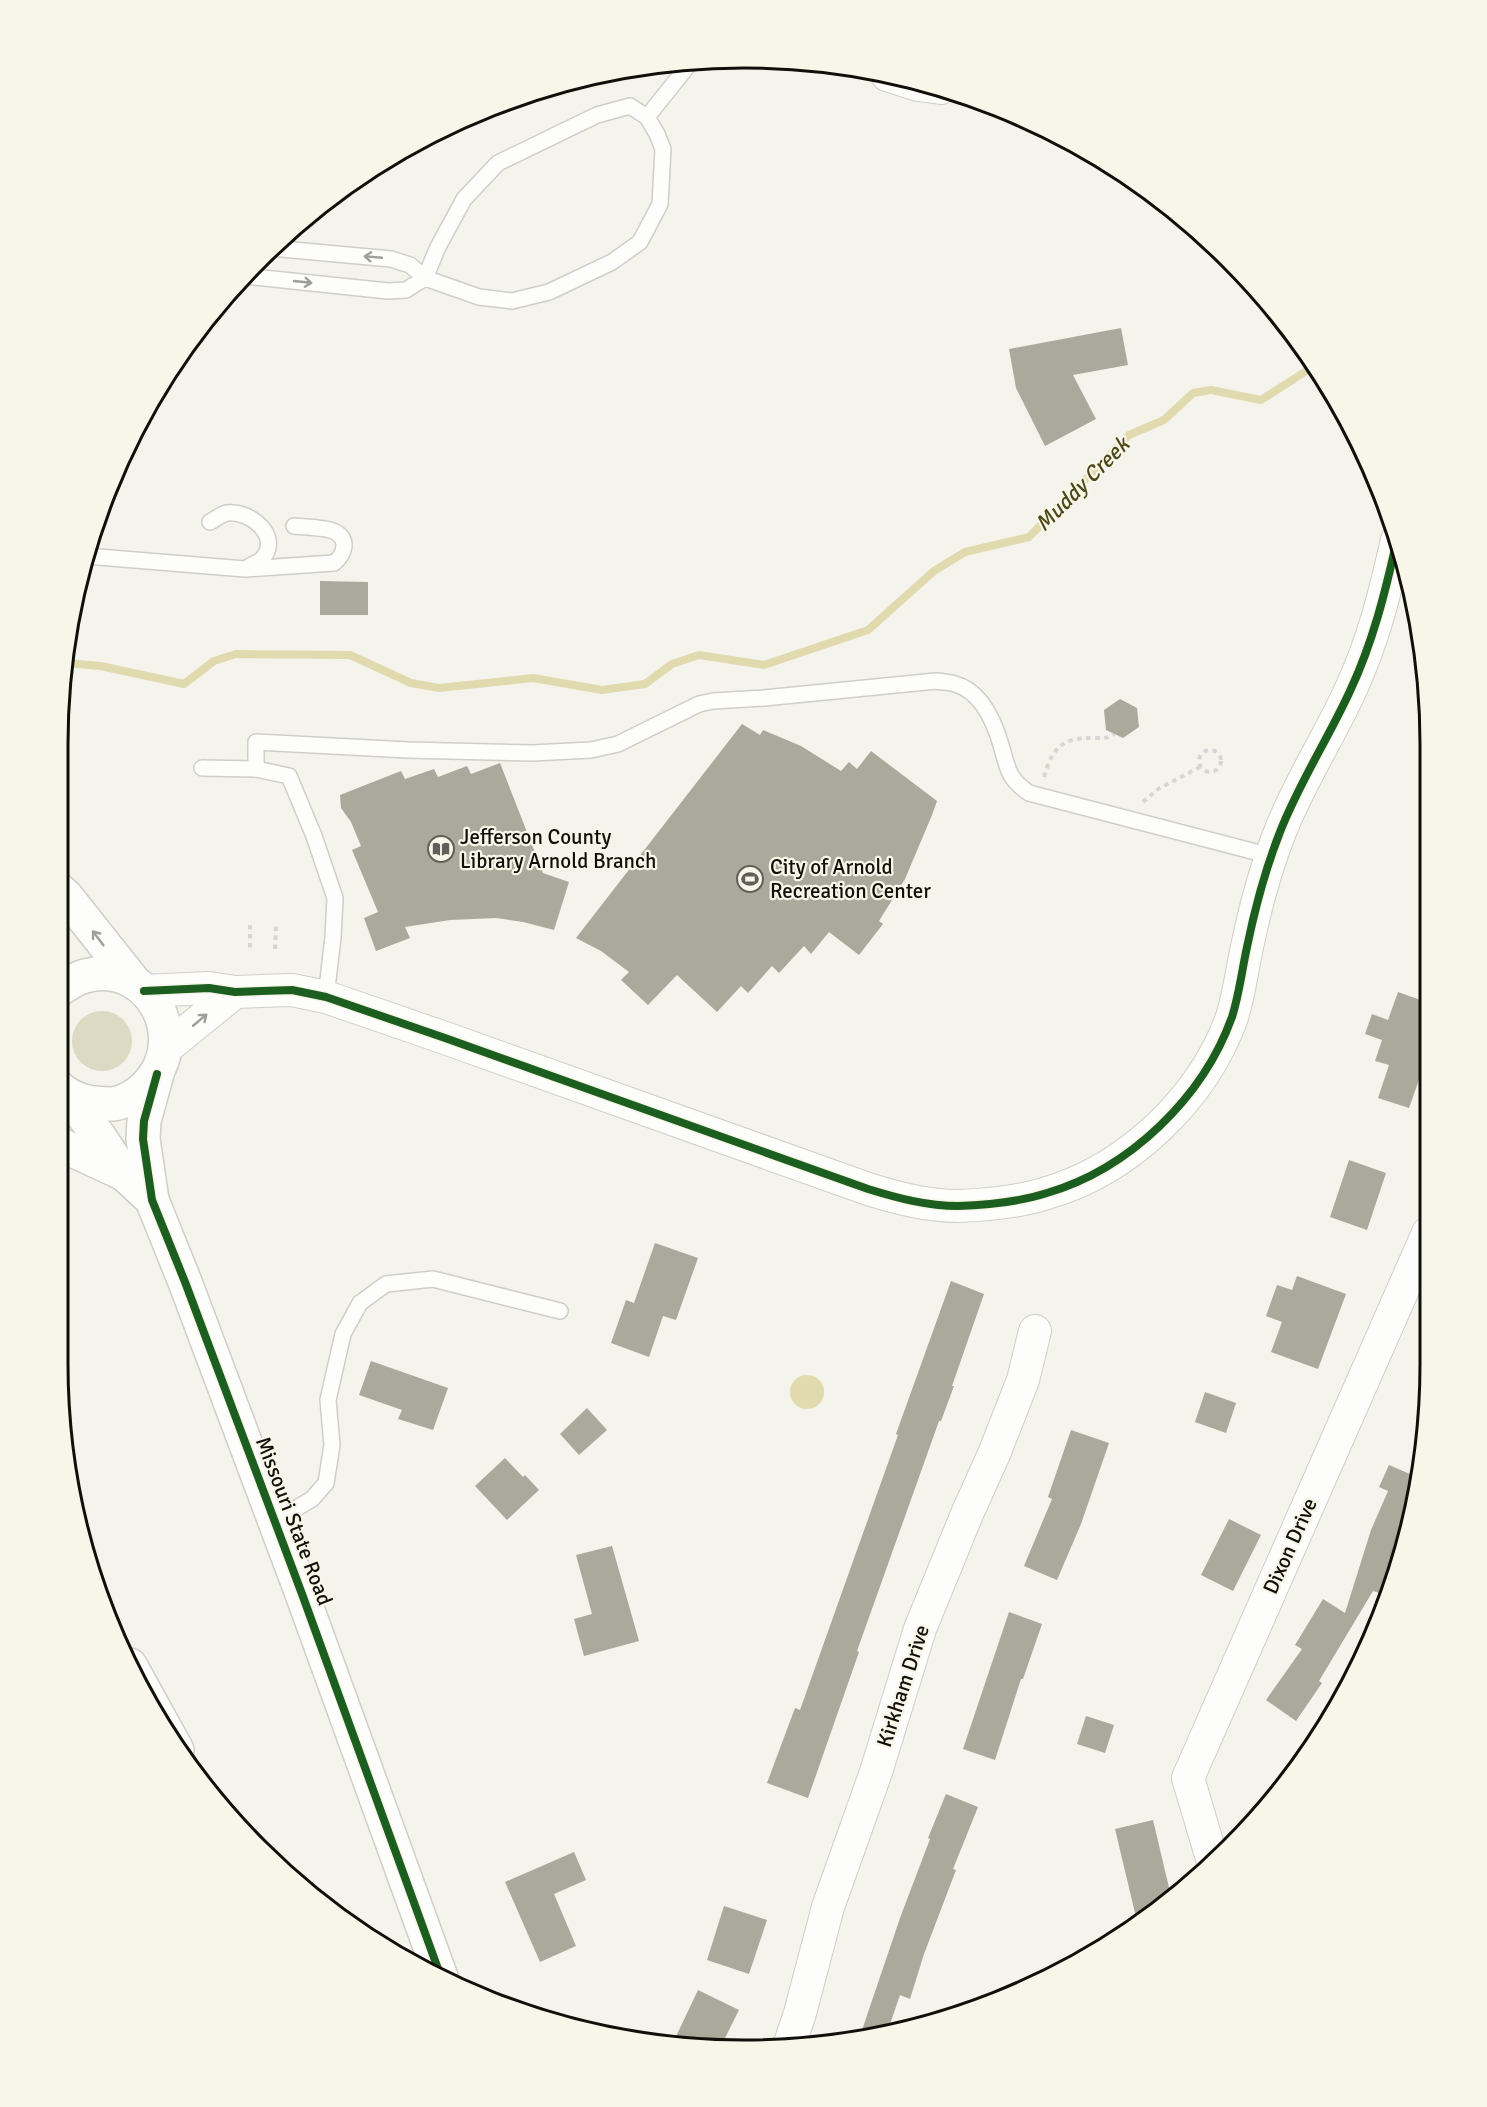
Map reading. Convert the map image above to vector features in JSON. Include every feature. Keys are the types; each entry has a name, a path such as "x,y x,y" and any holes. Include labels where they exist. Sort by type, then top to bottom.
{"main road":[{"path":"68,898 140,987 151,996 162,1014 167,1035 161,1061 140,1093 117,1103 91,1104 68,1093"},
{"path":"68,983 94,975 119,976 140,987"},
{"name":"Missouri State Road","path":"161,1061 144,1121 144,1139 152,1200 275,1521 437,1966"},
{"name":"Missouri State Road","path":"68,1099 99,1136 124,1174 152,1200"},
{"path":"68,1148 124,1174"}],"street":[{"path":"140,987 209,988 235,992 292,990 326,998 446,1038 868,1189 900,1198 956,1206 1001,1203 1048,1193 1104,1169 1140,1145 1169,1118 1196,1085 1216,1052 1232,1017 1260,893 1271,856 1303,781 1365,659 1383,604 1393,558"},
{"path":"161,1061 235,992"},
{"name":"Dixon Drive","path":"1210,1853 1188,1778 1420,1255"},
{"name":"Kirkham Drive","path":"792,2038 828,1907 876,1772 920,1629 1023,1380 1035,1331"}],"lane":[{"path":"647,117 684,70"},
{"path":"254,277 406,291 425,278 464,199 498,163 597,115 630,106 647,117 663,149 660,204 640,242 591,272 549,292 512,302 478,297 425,278 410,265 392,259 283,249"},
{"path":"210,522 224,513 240,513 255,520 263,527 268,547 259,561 245,569"},
{"path":"94,557 245,569 334,562 341,557 345,546 342,538 333,531 294,526"},
{"path":"256,769 256,741 408,750 532,753 591,750 618,744 690,708 713,701 936,681 956,684 977,697 992,722 1010,775 1015,783 1029,793 1271,856"},
{"path":"202,768 256,769 290,776 335,898 326,998"},
{"path":"275,1521 312,1498 326,1483 332,1445 328,1400 343,1334 360,1303 386,1284 433,1279 560,1311"}],"path":[{"path":"1043,780 1051,758 1064,742 1081,738 1106,738 1114,734"},
{"path":"1205,751 1218,753 1221,763 1216,771 1208,773 1200,767 1198,758 1205,751"},
{"path":"1141,805 1158,789 1200,767"},
{"path":"250,925 250,948"},
{"path":"275,949 276,926"}],"shaded area":[{"path":"96,1011 108,1011 119,1016 127,1024 132,1041 130,1053 119,1066 108,1071 96,1071 85,1066 77,1058 72,1047 72,1035 77,1024 85,1016"},
{"path":"807,1375 819,1380 824,1392 819,1404 807,1409 795,1404 790,1392 795,1380"}],"building":[{"path":"1121,328 1128,365 1073,375 1096,419 1045,446 1016,388 1009,349"},
{"path":"320,581 368,582 368,615 320,615"},
{"path":"1120,699 1137,708 1139,727 1123,738 1106,730 1104,710"},
{"path":"742,724 760,735 763,730 801,746 841,771 849,762 857,769 871,751 937,801 905,879 879,921 883,924 859,955 829,932 811,954 804,946 779,973 772,966 748,993 741,986 717,1012 677,975 648,1005 621,980 629,972 601,951 576,938"},
{"path":"500,763 543,873 569,882 554,930 496,918 450,920 405,927 410,938 376,951 364,918 378,912 352,850 361,846 351,822 341,808 340,795 401,771 405,779 434,769 438,777 467,766 471,774"},
{"path":"1398,992 1420,1000 1420,1077 1409,1108 1378,1098 1389,1065 1375,1061 1382,1040 1365,1034 1372,1014 1388,1020"},
{"path":"1349,1160 1386,1173 1367,1230 1330,1217"},
{"path":"655,1243 698,1258 676,1320 663,1316 649,1357 611,1343 626,1300 634,1303"},
{"path":"1297,1276 1346,1294 1318,1369 1271,1352 1282,1322 1266,1316 1277,1285 1292,1290"},
{"path":"951,1281 984,1294 952,1386 954,1386 941,1421 939,1421 857,1651 859,1652 808,1798 767,1783 795,1708 800,1710"},
{"path":"371,1361 448,1388 433,1430 398,1419 402,1410 359,1395"},
{"path":"1205,1392 1236,1403 1226,1433 1195,1422"},
{"path":"587,1408 607,1430 579,1455 560,1434"},
{"path":"1071,1430 1109,1443 1081,1524 1057,1580 1024,1566 1052,1499 1048,1497"},
{"path":"505,1458 539,1490 507,1520 475,1486"},
{"path":"1389,1465 1410,1474 1384,1581 1379,1593 1373,1591 1319,1681 1322,1683 1296,1721 1266,1700 1302,1649 1295,1645 1323,1599 1345,1613 1371,1530 1388,1491 1379,1487"},
{"path":"1229,1519 1261,1535 1233,1591 1201,1575"},
{"path":"612,1546 639,1641 584,1656 574,1619 592,1614 576,1555"},
{"path":"1009,1612 1042,1624 1023,1679 1021,1679 995,1760 963,1749"},
{"path":"1086,1716 1114,1725 1105,1753 1077,1744"},
{"path":"946,1794 978,1807 953,1869 956,1870 924,1954 910,1999 900,1995 890,2023 862,2029 930,1839 928,1838"},
{"path":"1153,1820 1169,1888 1138,1912 1135,1913 1115,1829"},
{"path":"574,1852 586,1880 554,1894 576,1946 540,1962 505,1882"},
{"path":"724,1906 767,1920 749,1974 707,1960"},
{"path":"698,1990 739,2010 724,2039 676,2036"}],"waterway":[{"name":"Muddy Creek","path":"72,664 101,666 184,684 214,661 236,654 350,655 411,683 439,688 533,678 602,690 645,684 672,664 699,655 764,665 868,630 934,571 965,552 1029,537 1129,435 1164,420 1193,393 1211,390 1261,400 1307,370"}],"cycle path":[{"path":"144,991 209,988 235,992 292,990 326,997 868,1189 912,1201 946,1206 969,1206 1014,1201 1047,1193 1077,1182 1106,1167 1134,1148 1182,1102 1219,1047 1232,1017 1253,918 1275,846 1296,796 1358,673 1378,617 1393,558"},
{"path":"157,1074 144,1121 143,1139 152,1200 302,1594 437,1966"}],"place":[{"name":"Jefferson County Library Arnold Branch","path":"441,849"},
{"name":"City of Arnold Recreation Center","path":"750,879"}]}
